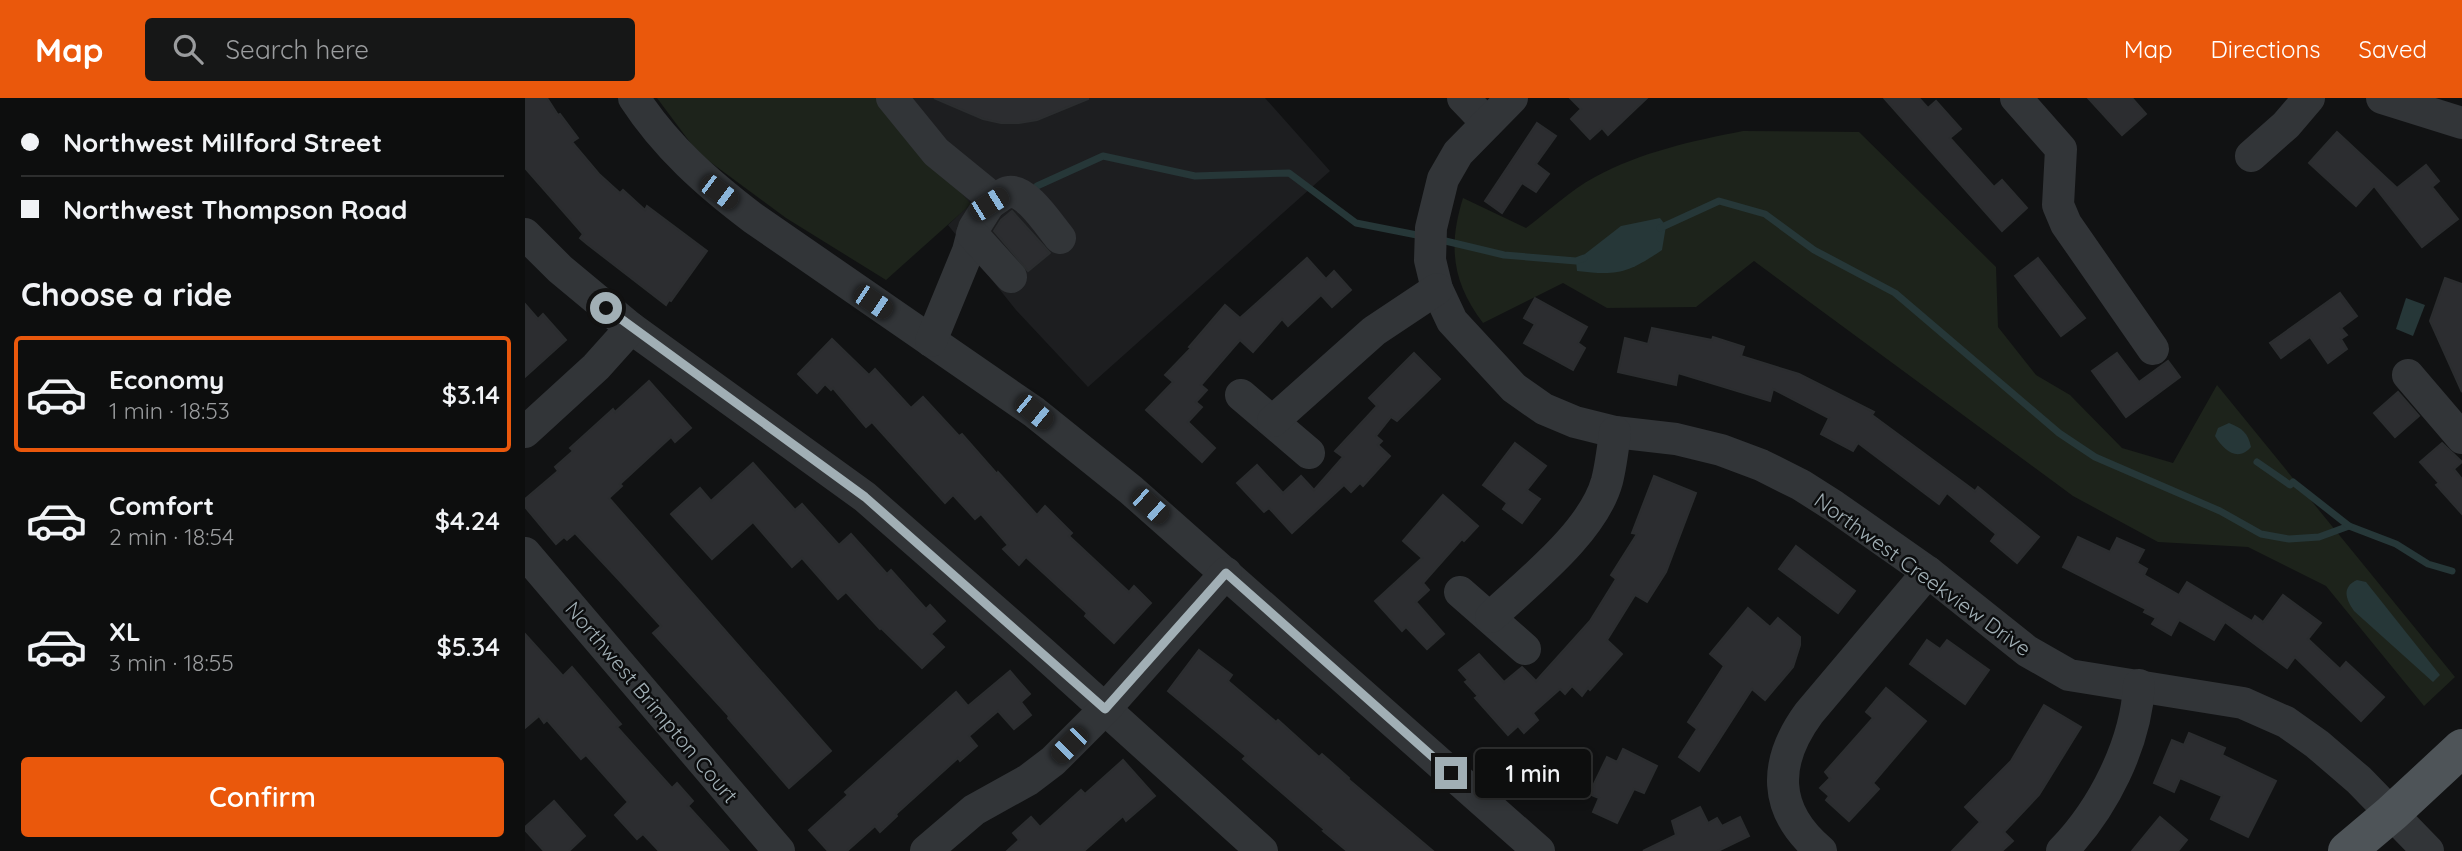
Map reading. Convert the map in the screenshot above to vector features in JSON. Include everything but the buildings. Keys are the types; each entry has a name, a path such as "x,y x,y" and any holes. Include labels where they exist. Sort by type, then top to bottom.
{"main road":[{"path":"2347,851 2462,748"}],"street":[{"path":"634,98 649,121 686,163 719,192 1034,412 1131,490 1539,851"},
{"path":"892,98 936,152 985,192 989,204"},
{"path":"1464,98 1486,123"},
{"name":"Northwest Creekview Drive","path":"1512,98 1458,153 1443,179 1431,228 1430,260 1437,289 1452,321 1514,388 1544,409 1575,422 1615,432 1676,439 1721,450 1761,465 1801,485 1928,572 2027,651 2069,675 2243,703 2286,722 2359,780 2428,851"},
{"path":"2016,98 2061,149 2059,205 2066,224 2154,349"},
{"path":"2251,156 2286,125 2309,98"},
{"path":"2382,98 2462,123"},
{"path":"931,341 968,251 972,234 989,204 1006,193 1017,192 1026,197 1060,238"},
{"path":"525,234 560,269 631,328 865,497 1262,851"},
{"path":"972,234 1011,277"},
{"path":"1273,421 1374,331 1437,289"},
{"path":"525,432 596,367 631,328"},
{"path":"2408,375 2462,438"},
{"path":"1241,395 1309,453"},
{"path":"1491,617 1574,538 1593,513 1607,482 1615,432"},
{"name":"Northwest Brimpton Court","path":"525,553 779,851"},
{"path":"1821,851 1796,825 1787,805 1783,778 1785,754 1794,733 1809,713 1928,572"},
{"path":"926,851 974,810 1028,780 1053,761 1105,709 1226,573"},
{"path":"1460,592 1525,649"},
{"path":"2062,851 2086,822 2113,776 2138,706 2139,685"}],"shaded area":[{"path":"657,98 877,98 971,204 886,280 786,218 698,153"},
{"path":"877,98 1265,98 1330,171 1088,387 1016,310 948,225 970,204"},
{"path":"1743,131 1859,132 1996,267 1998,327 2036,375 2070,395 2122,448 2173,463 2217,385 2455,677 2424,706 2326,586 2248,547 2158,542 2073,496 1754,261 1696,307 1607,308 1563,283 1483,323 1465,293 1456,263 1455,232 1463,198 1526,228 1577,188 1612,168 1667,148"},
{"path":"1660,218 1666,226 1662,250 1650,258 1631,268 1613,273 1577,271 1576,261 1621,226"},
{"path":"2406,298 2425,305 2413,336 2396,329"},
{"path":"2229,423 2241,429 2248,438 2251,447 2241,454 2231,453 2215,436 2218,428"},
{"path":"2357,580 2366,582 2440,675 2433,682 2354,611 2347,589"}],"waterway":[{"path":"1037,186 1103,156 1195,176 1289,173 1356,223 1422,236"},
{"path":"1660,228 1719,201 1765,214 1814,250 1895,293 2059,433 2095,457 2220,511 2261,534 2289,539 2319,537 2349,526 2396,544 2428,564 2452,571"},
{"path":"1437,239 1504,255 1576,261 1584,258"},
{"path":"2257,462 2290,485 2293,482 2349,526"}],"route":[{"path":"606,308 865,497 1105,709 1226,573 1451,773"}]}
